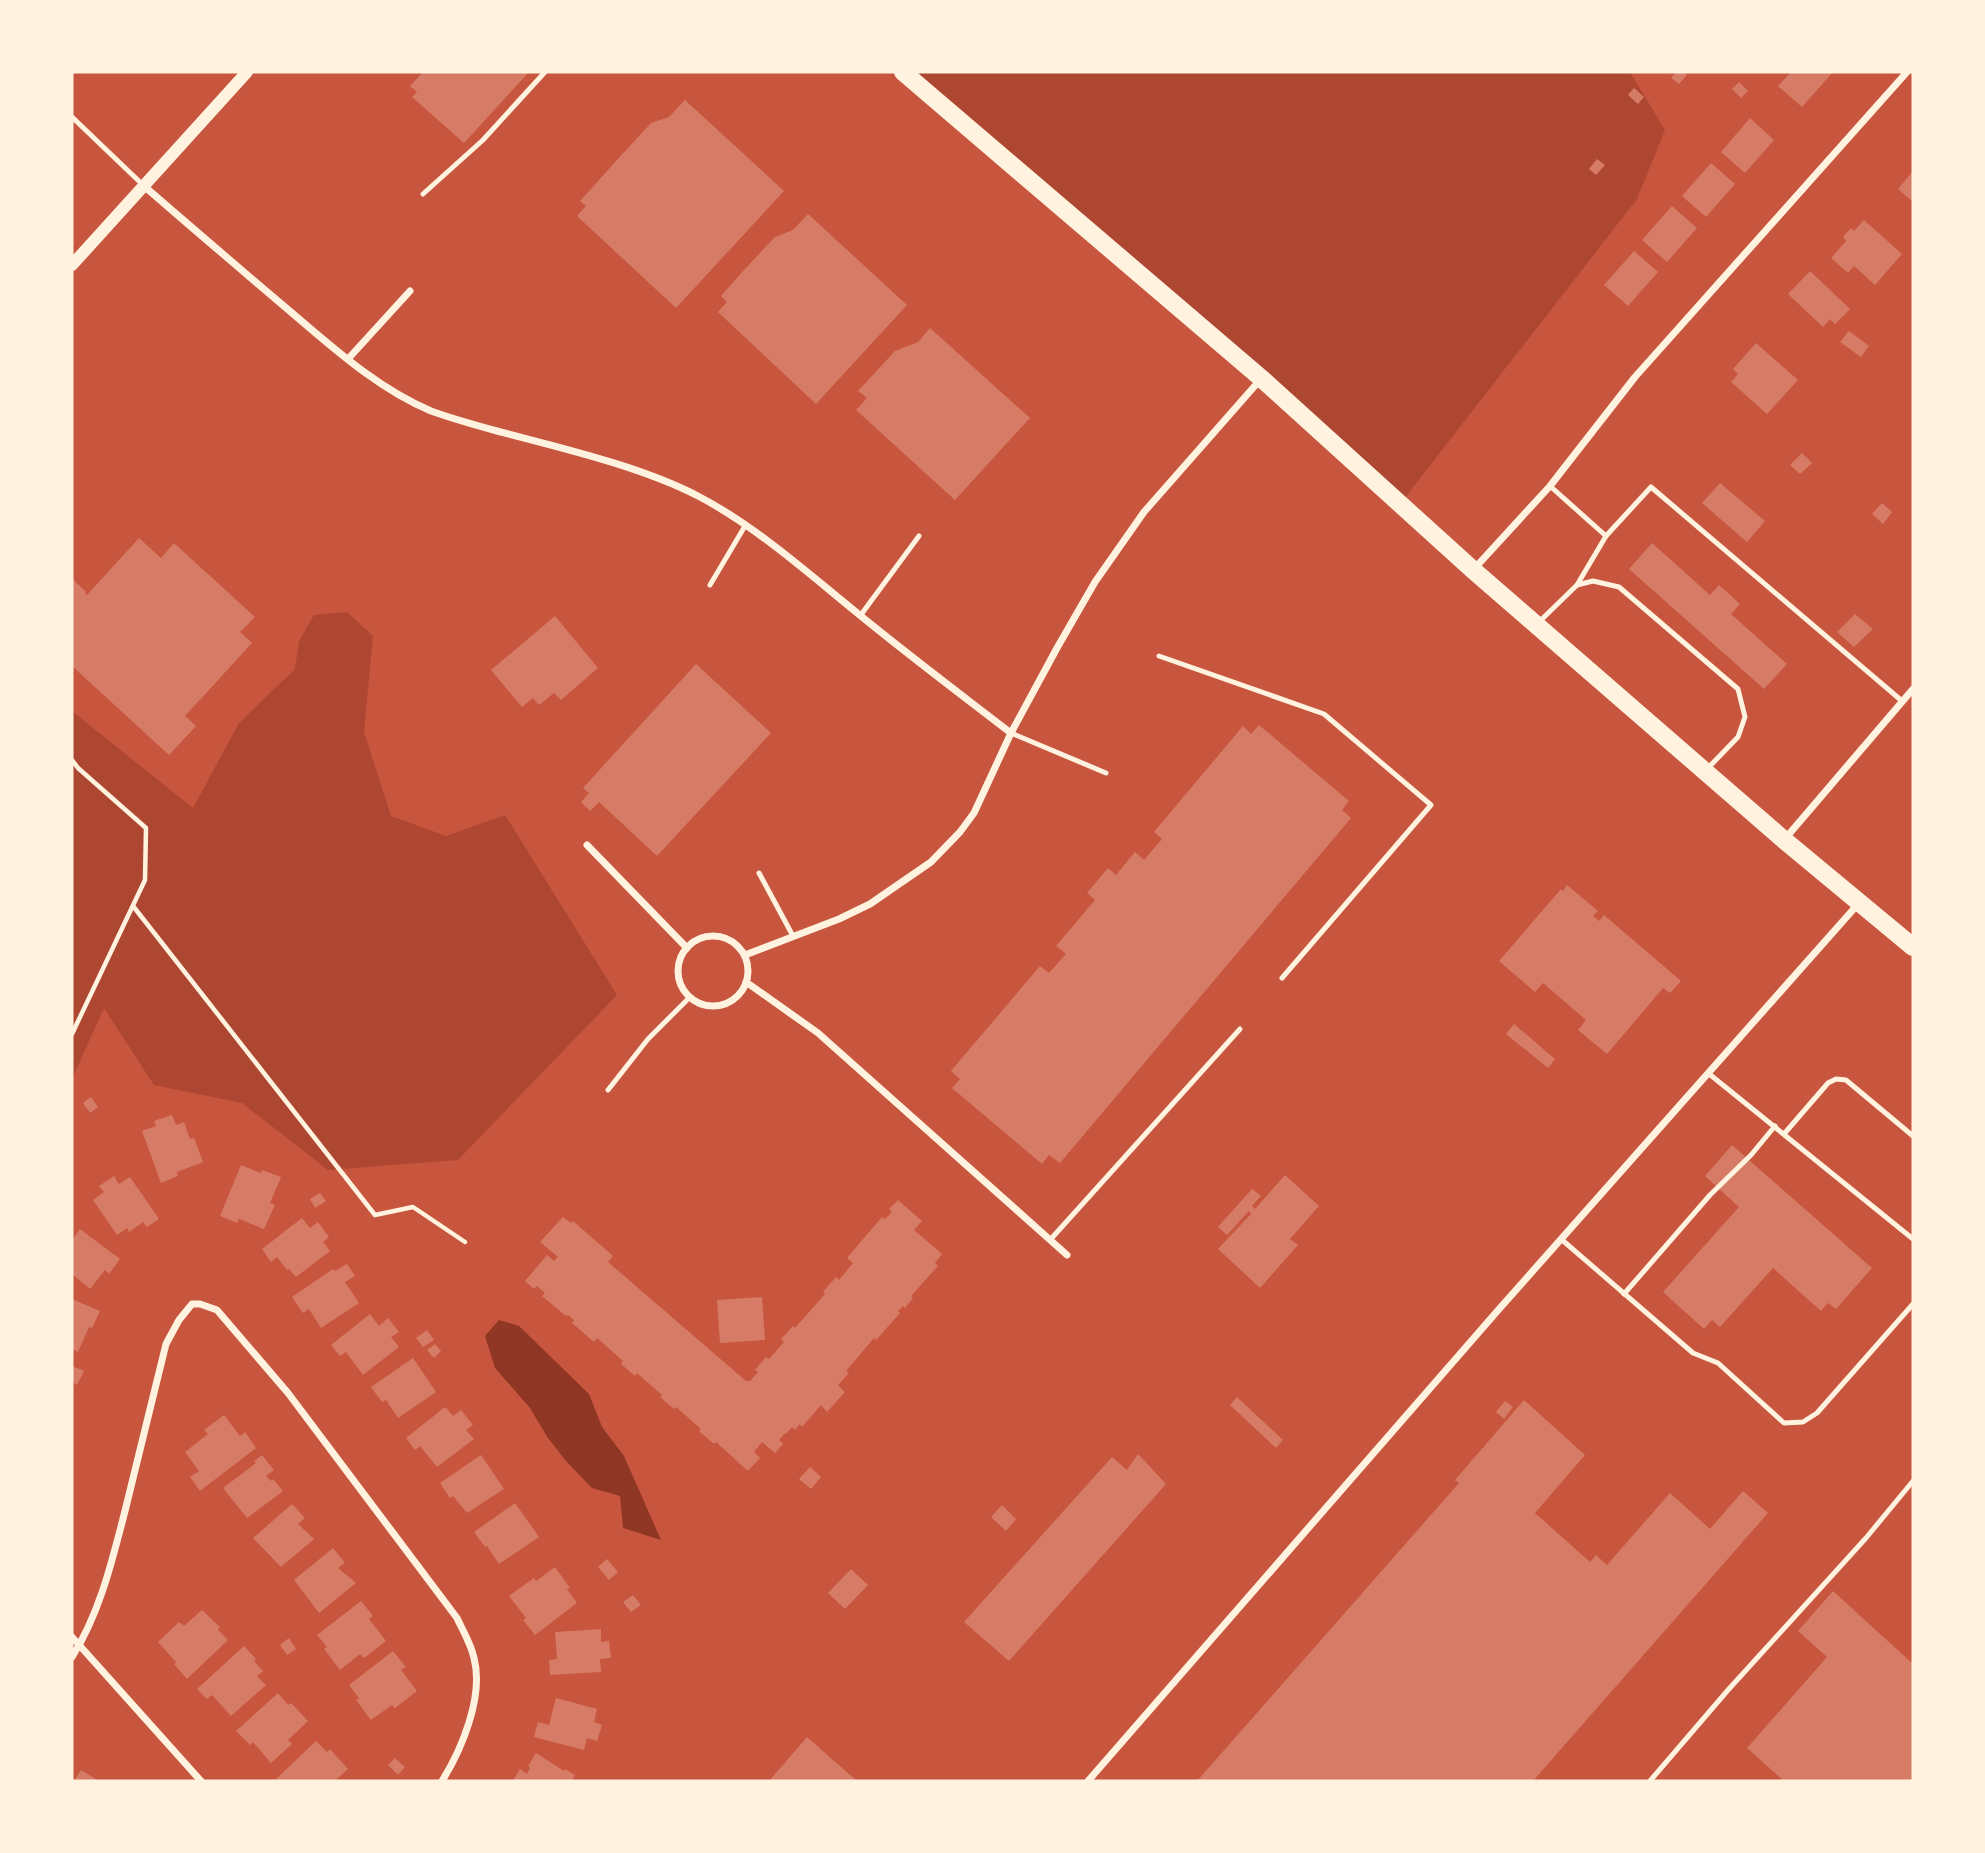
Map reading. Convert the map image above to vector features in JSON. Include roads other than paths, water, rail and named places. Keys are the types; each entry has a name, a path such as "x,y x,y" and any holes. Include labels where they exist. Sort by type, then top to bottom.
{"main road":[{"path":"903,72 1261,378 1474,570 1705,772 1913,947"}],"street":[{"path":"72,265 247,72"},
{"path":"1474,570 1550,486 1635,377 1907,72"},
{"path":"144,187 348,359 403,397 460,421 578,453 668,482 699,497 745,526 1011,733"},
{"path":"348,359 410,291"},
{"path":"745,955 839,919 870,904 931,862 960,832 974,813 1011,733 1096,582 1143,512 1261,378"},
{"path":"1784,840 1913,689"},
{"path":"587,845 687,948"},
{"path":"1088,1781 1561,1239 1860,902"},
{"path":"724,937 736,944 745,955 748,968 746,982 740,994 728,1002 715,1006 702,1004 690,997 682,986 678,973 680,959 687,948 698,939 724,937"},
{"path":"746,982 818,1032 1067,1255"},
{"path":"72,1657 109,1574 166,1343 192,1304 200,1304 216,1310 288,1393 457,1618 475,1659 477,1681 473,1710 463,1740 442,1781"},
{"path":"72,1637 201,1781"}],"lane":[{"path":"423,194 483,140 545,72"},
{"path":"72,117 144,187"},
{"path":"1550,486 1606,536"},
{"path":"1536,625 1577,585 1606,536 1651,487 1902,701"},
{"path":"710,585 745,526"},
{"path":"860,616 919,536"},
{"path":"1577,585 1593,581 1619,587 1738,689 1745,717 1738,737 1705,772"},
{"path":"1158,656 1324,714 1431,805 1282,978"},
{"path":"1011,733 1106,773"},
{"path":"759,873 793,936"},
{"path":"608,1090 648,1039 690,997"},
{"path":"1050,1240 1240,1029"},
{"path":"1708,1073 1913,1239"},
{"path":"1784,1134 1828,1083 1836,1079 1846,1080 1913,1136"},
{"path":"1625,1294 1710,1195 1751,1155 1775,1126"},
{"path":"1561,1239 1693,1353 1718,1363 1784,1423 1802,1422 1817,1413 1913,1304"},
{"path":"1650,1781 1728,1690 1866,1538 1913,1481"}]}
